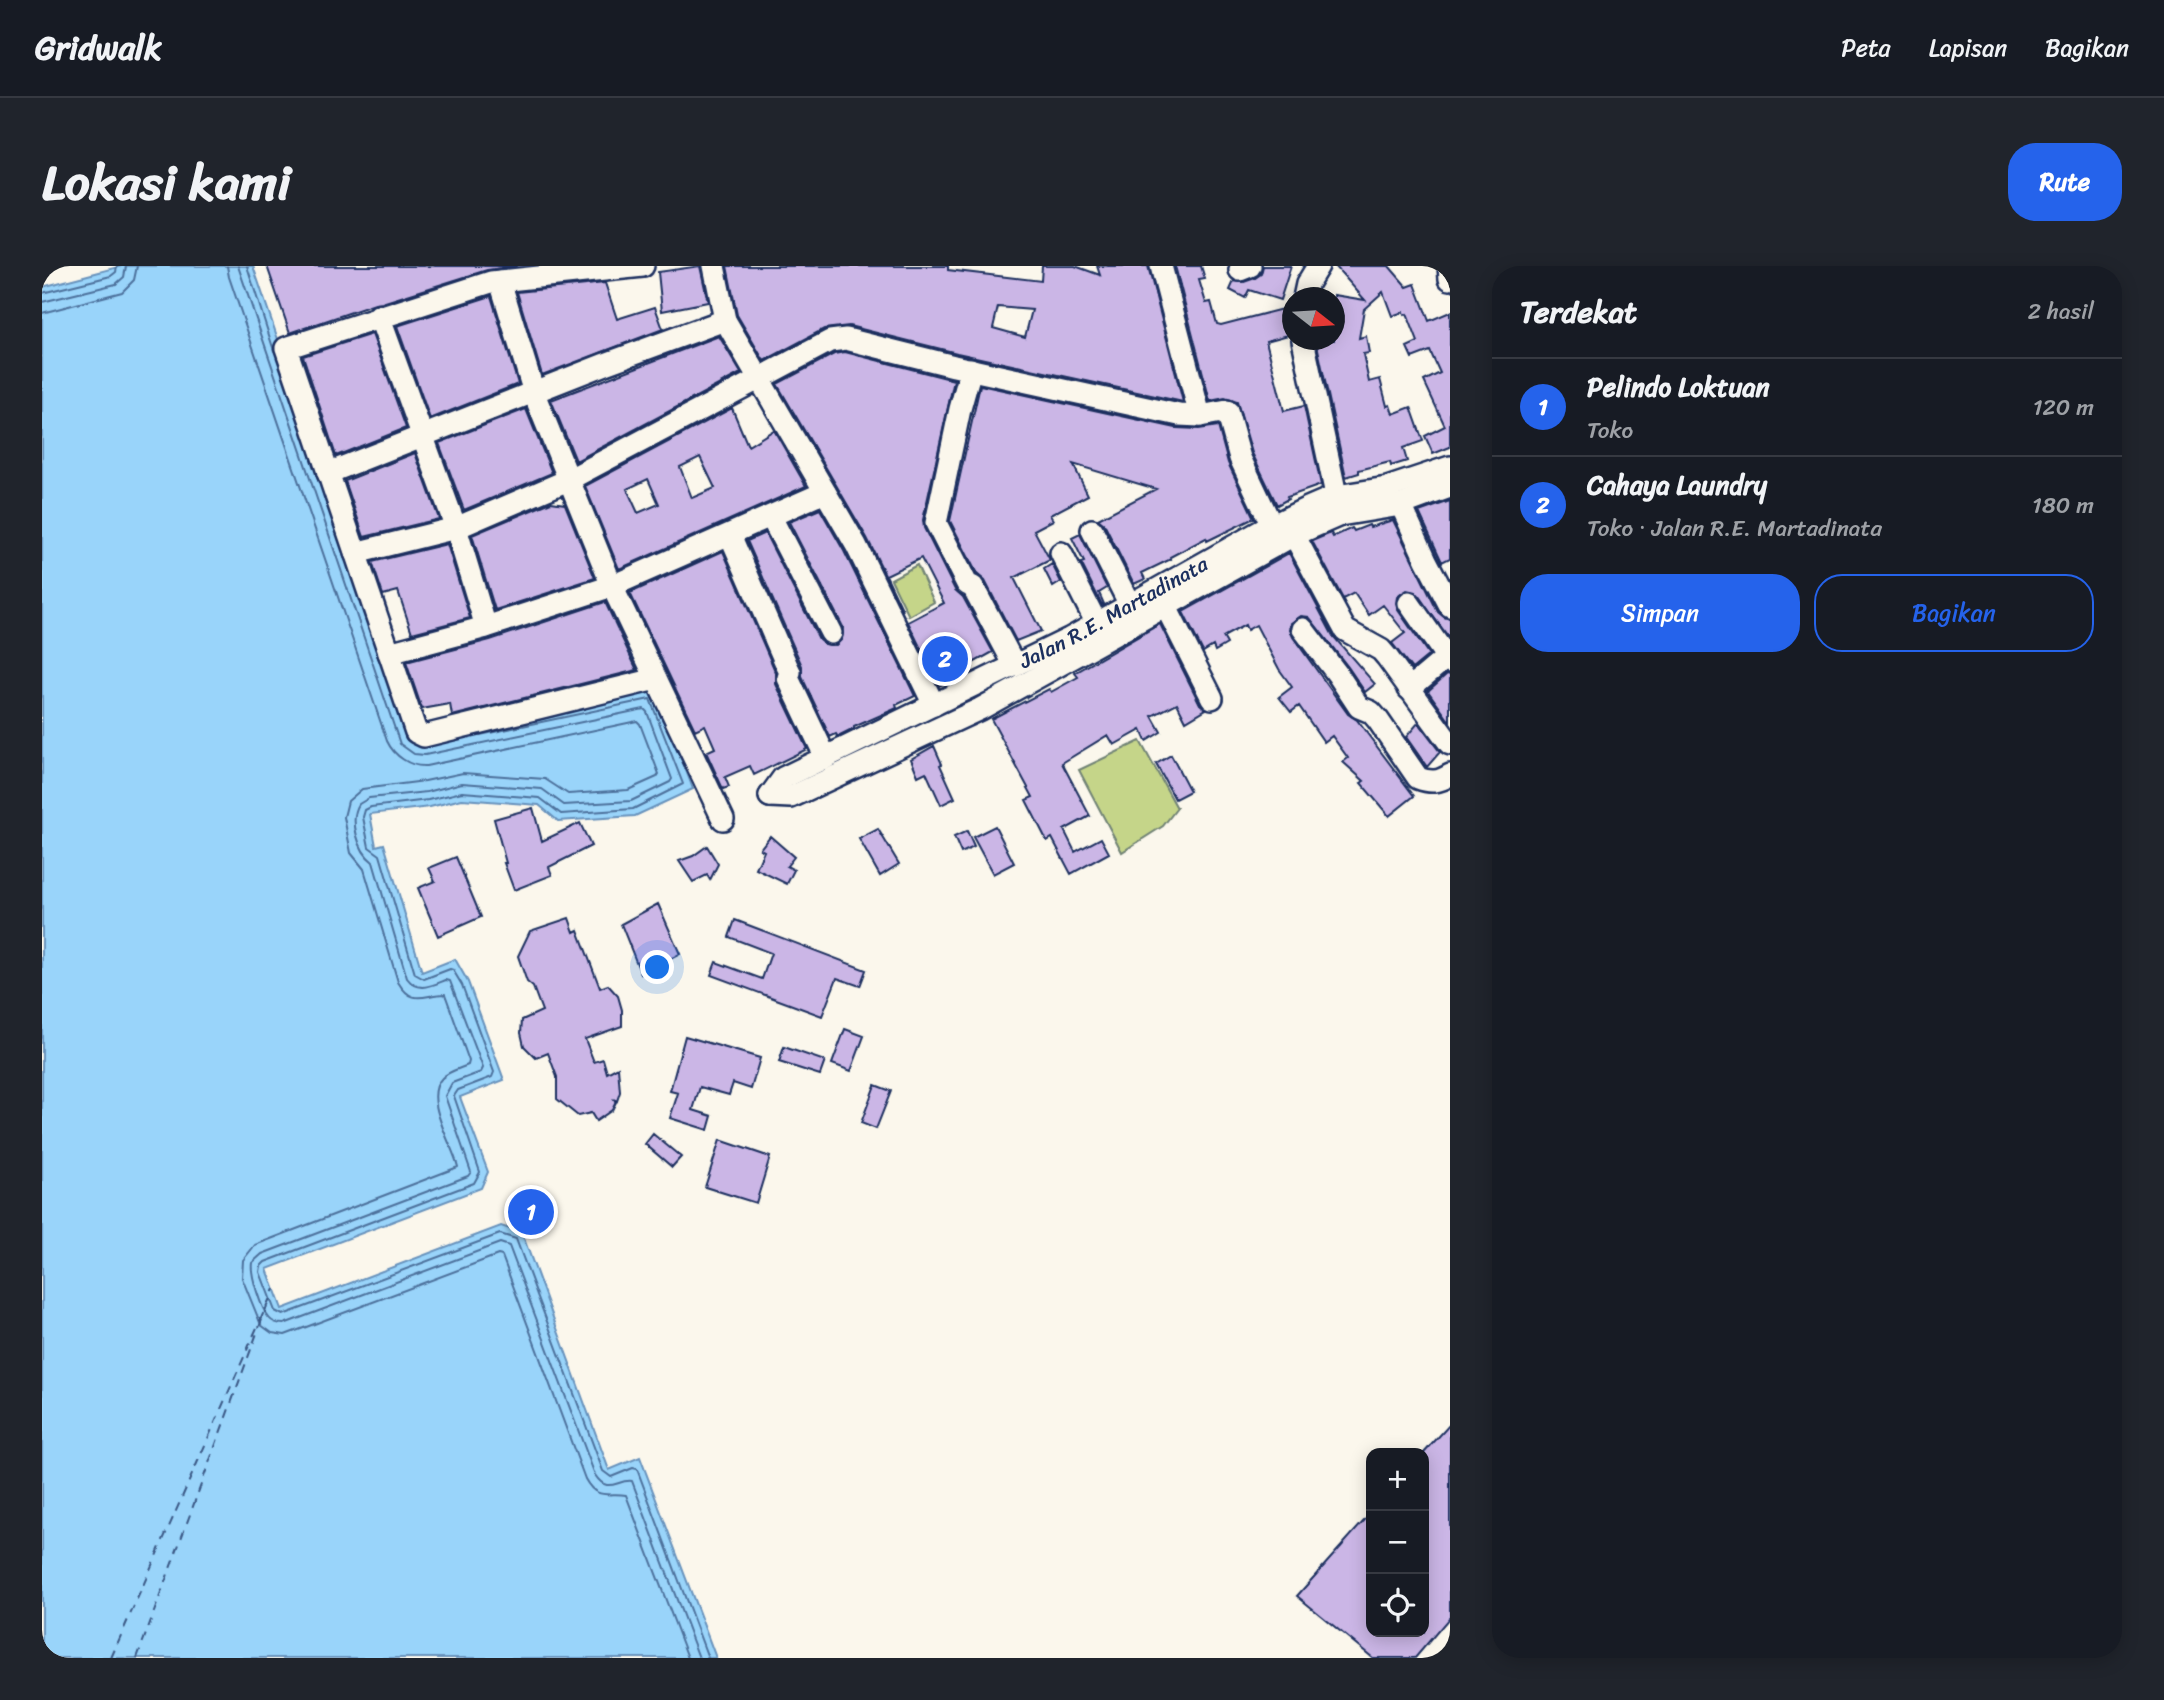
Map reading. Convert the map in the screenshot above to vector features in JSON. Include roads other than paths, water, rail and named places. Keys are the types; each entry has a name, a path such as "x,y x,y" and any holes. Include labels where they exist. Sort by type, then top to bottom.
{"street":[{"path":"643,266 491,282 286,348 413,728 424,736 656,679"},
{"path":"713,266 725,320 856,545 934,705"},
{"path":"1161,266 1200,416"},
{"path":"1306,287 1318,266"},
{"path":"1449,266 1450,279"},
{"path":"500,281 534,392 568,480 612,586 723,819"},
{"path":"379,316 456,528 486,627"},
{"path":"328,473 725,320"},
{"path":"355,553 456,528 568,480 830,341 846,339 1179,415 1200,416 1227,411 1240,458 1272,526"},
{"path":"1305,350 1338,505"},
{"path":"971,369 936,523 967,584 973,587 1015,666"},
{"name":"Jalan R.E. Martadinata","path":"1450,467 1272,526 1097,624 826,758 787,788 980,709 1294,535 1338,505 1401,505 1450,487"},
{"path":"389,653 486,627 612,586 825,492"},
{"path":"1401,505 1450,606"},
{"path":"771,517 831,634"},
{"path":"1092,530 1130,605"},
{"path":"730,535 790,672 788,678 826,758"},
{"path":"1294,535 1345,630 1381,650 1450,744"},
{"path":"1061,553 1097,624"},
{"path":"1409,603 1448,660 1409,689"},
{"path":"1166,607 1212,698"},
{"path":"1303,629 1359,707 1371,712 1378,720 1418,778 1432,782 1450,775"},
{"path":"970,688 980,709"}],"water":[{"path":"122,266 253,266 412,733 422,740 656,691 693,789 635,816 558,821 539,805 462,799 430,807 370,814 376,846 384,844 422,972 455,959 468,982 504,1080 460,1097 488,1172 481,1188 267,1269 282,1309 501,1226 522,1233 609,1470 640,1457 716,1658 42,1658 42,287"}],"place":[{"name":"Cahaya Laundry","path":"945,659"},
{"name":"Pelindo Loktuan","path":"531,1212"}]}
